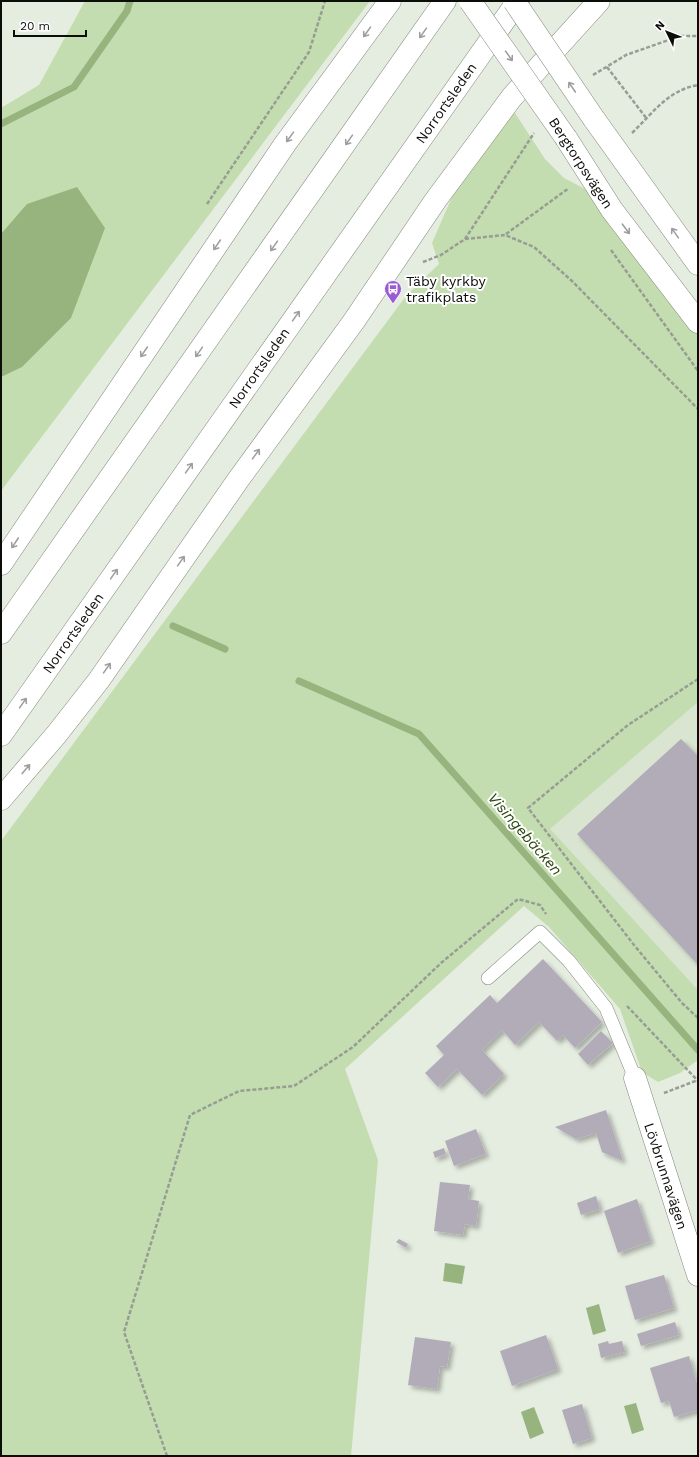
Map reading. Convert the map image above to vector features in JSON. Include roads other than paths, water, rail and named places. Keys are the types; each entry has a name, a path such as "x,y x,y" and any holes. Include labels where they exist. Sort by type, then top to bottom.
{"main road":[{"path":"1,564 285,144 390,1"},
{"path":"1,634 445,1"},
{"name":"Bergtorpsvägen","path":"470,1 566,138 612,210 698,322"},
{"path":"514,1 594,119 698,264"},
{"name":"Norrortsleden","path":"1,735 518,1"},
{"path":"1,799 56,735 99,680 238,480 354,321 435,201 512,97 599,1"},
{"path":"571,32 616,1"},
{"name":"Lövbrunnavägen","path":"635,1078 698,1275"}],"lane":[{"path":"488,978 540,932 569,961 606,1008 635,1078"}],"waterway":[{"path":"1,124 74,87 127,11 130,1"},
{"name":"Visingebäcken","path":"173,626 225,649"},
{"name":"Visingebäcken","path":"299,681 419,734 698,1050"}],"place":[{"name":"Täby kyrkby trafikplats","path":"393,304"}]}
